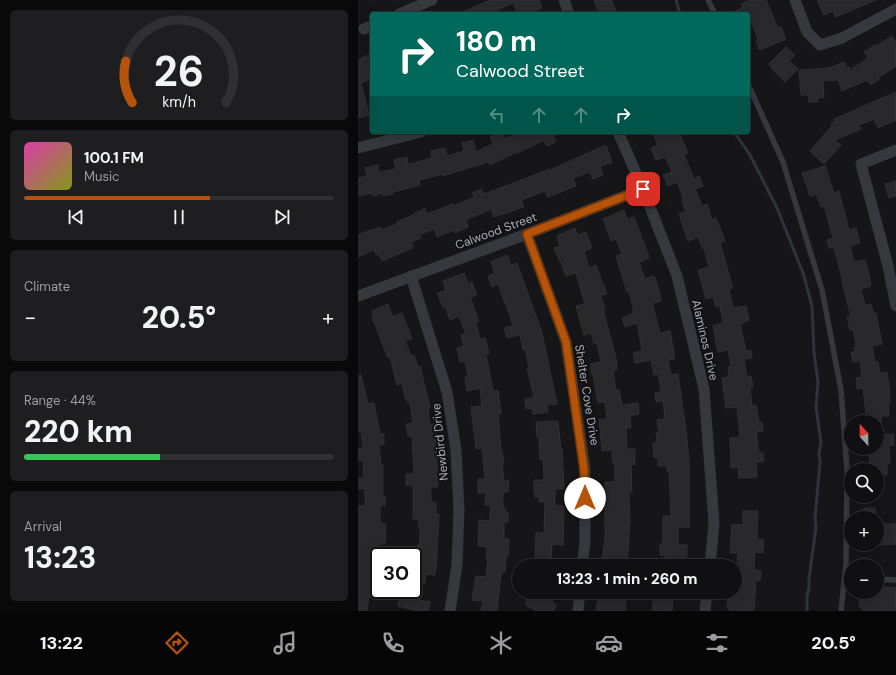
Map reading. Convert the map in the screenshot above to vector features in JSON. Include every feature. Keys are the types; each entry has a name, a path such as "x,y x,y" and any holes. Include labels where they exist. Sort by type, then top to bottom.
{"street":[{"path":"404,12 432,0"},
{"path":"564,0 569,12"},
{"path":"795,0 807,32 820,45 842,38 896,9"},
{"path":"358,148 413,134"},
{"name":"Alaminos Drive","path":"619,134 643,189 677,276 704,389 714,523 711,559"},
{"path":"896,150 861,164 892,265 896,306"},
{"name":"Calwood Street","path":"358,296 527,234 643,189"},
{"name":"Shelter Cove Drive","path":"527,234 566,342 584,469 585,542 583,559"},
{"name":"Newbird Drive","path":"411,276 447,392 456,450 459,510 457,565 450,611"},
{"path":"578,611 579,599"},
{"path":"705,611 706,599"}],"lane":[{"path":"708,0 714,12"},
{"path":"750,88 783,162 822,290 841,390 847,470 846,564 841,611"},
{"path":"884,579 896,580"}],"building":[{"path":"490,0 539,0 542,8 534,12 517,12 513,3 498,10 498,12 463,12"},
{"path":"594,0 611,0 617,12 598,12"},
{"path":"750,0 766,0 778,28 781,27 786,39 760,50 756,41 758,39 750,19 750,12 733,12 742,8 741,4"},
{"path":"817,0 876,0 836,17 833,11 824,15"},
{"path":"892,36 896,42 896,66 871,85 867,80 842,91 838,80 823,81 824,97 818,98 818,102 809,102 808,95 801,95 799,70 829,68 844,62 850,70 868,58 864,52"},
{"path":"786,47 795,55 789,61 798,69 785,82 769,64"},
{"path":"370,54 370,79 361,83 369,115 358,118 358,60"},
{"path":"896,92 896,120 878,128 874,119 859,125 861,129 835,140 841,145 824,164 810,151 832,126 831,123 835,122 834,119"},
{"path":"495,134 503,134 505,139 516,134 557,134 553,136 556,142 547,146 544,140 490,165 488,162 443,176 443,174 419,180 420,185 393,192 393,194 383,196 382,193 373,196 372,193 358,196 358,178 367,176 365,168 378,165 379,172 396,169 394,160 407,157 408,164 411,164 432,158 431,151 445,148 447,156 464,151 462,143 473,140 476,152 493,144 490,137"},
{"path":"653,134 680,134 688,153 684,155 694,179 699,176 703,186 695,189 702,206 707,204 712,220 716,218 725,241 720,243 733,288 729,289 733,308 746,306 749,320 740,324 746,351 751,350 752,358 744,359 747,377 751,376 753,387 750,387 752,406 756,405 759,423 762,422 763,431 756,432 759,453 763,453 764,461 756,462 757,477 739,478 738,467 731,468 730,438 740,437 737,407 726,408 722,378 729,377 728,367 731,366 728,350 718,352 713,326 723,323 720,306 716,307 713,297 706,299 698,270 709,267 704,248 703,249 698,237 688,241 679,214 686,212 682,201 683,197 677,182 668,186 663,175 672,172 665,157 656,160 651,148 658,145"},
{"path":"606,145 612,162 600,167 603,175 593,179 590,172 573,178 576,186 548,197 545,191 521,200 524,207 494,217 491,209 466,220 468,227 455,233 454,230 437,237 434,229 419,235 421,238 411,242 413,248 382,261 379,254 376,255 374,250 358,257 358,235 381,227 382,230 397,224 397,222 425,208 426,213 429,213 453,204 453,206 474,197 472,193 481,189 484,194 550,170"},
{"path":"825,166 834,193 839,191 849,230 856,228 860,243 850,246 854,262 865,260 868,271 871,286 861,289 865,305 871,304 874,314 876,313 882,344 872,346 875,362 878,362 880,373 887,372 890,404 888,404 889,416 866,415 863,388 857,389 856,378 862,377 860,361 853,362 851,352 854,352 856,344 853,329 850,330 847,317 851,317 834,247 829,248 827,240 833,238 824,206 821,207 816,194 810,196 802,173"},
{"path":"896,181 896,196 889,198 885,184"},
{"path":"624,210 627,219 634,217 649,258 639,262 645,279 654,276 658,286 661,301 652,303 660,333 670,331 675,359 668,360 671,375 678,374 689,461 689,527 678,527 678,545 687,545 687,559 664,559 664,555 660,555 660,544 663,544 663,516 671,516 669,471 667,471 667,466 658,466 658,457 654,458 653,443 657,443 656,433 659,433 657,420 665,419 663,401 656,402 655,393 661,392 658,374 654,375 651,360 635,363 633,353 642,351 637,323 625,327 622,318 633,314 632,312 634,311 629,291 627,292 616,256 622,254 616,239 611,241 603,219"},
{"path":"575,228 577,235 586,232 592,248 584,251 589,268 596,265 607,294 601,295 605,310 603,310 616,358 617,370 613,371 616,390 619,390 622,405 638,403 639,414 630,416 631,428 626,428 627,449 635,449 635,464 631,465 632,492 629,492 630,520 627,559 602,559 605,539 605,482 615,482 615,463 613,463 612,450 602,451 599,419 607,419 605,402 598,403 590,364 601,362 597,343 594,344 591,333 584,335 576,306 585,304 576,273 566,276 561,261 560,262 554,248 560,246 557,236"},
{"path":"507,255 511,265 517,263 542,333 557,404 547,405 548,412 533,414 532,408 526,409 525,399 534,397 527,368 529,368 525,349 523,350 520,335 507,338 504,328 513,326 498,284 492,287 488,276 495,273 491,262"},
{"path":"464,273 468,284 472,282 477,295 470,297 479,322 476,323 480,339 485,338 489,354 486,354 493,391 498,390 501,414 498,414 501,450 504,464 502,465 504,481 509,481 508,492 503,492 503,508 505,508 505,512 508,512 508,522 504,521 504,539 509,539 508,556 506,556 505,572 503,571 501,574 497,611 481,611 483,601 472,600 476,576 486,577 488,559 486,559 487,547 478,546 479,520 490,521 490,505 485,505 486,493 478,493 478,479 485,479 482,448 476,449 471,407 482,406 480,388 467,391 465,377 468,377 465,361 460,362 457,348 464,346 461,335 466,334 459,316 450,320 445,306 443,307 437,293 446,290 443,281"},
{"path":"388,304 393,317 402,313 412,339 405,341 411,356 414,355 418,367 420,366 430,408 428,408 430,425 433,424 436,444 438,487 431,487 431,502 436,502 436,514 439,514 437,555 435,575 426,574 425,583 423,583 422,587 422,547 418,547 418,544 420,544 420,526 418,526 419,519 413,519 413,485 406,485 406,474 414,473 412,436 408,436 406,424 413,423 410,402 408,403 407,398 405,398 402,383 397,385 390,357 388,358 372,317 374,316 372,311"},
{"path":"361,375 368,404 374,403 380,434 384,434 384,444 379,445 381,465 383,464 383,497 385,497 385,506 380,506 380,523 386,524 385,544 380,544 380,547 370,547 370,589 367,611 358,611 358,506 365,506 365,489 358,489 358,478 364,478 363,460 358,461 358,449 363,449 361,430 358,431 358,376"},
{"path":"558,421 562,449 564,489 555,489 555,505 564,506 563,545 552,544 551,559 535,559 536,533 544,533 545,502 539,502 539,497 535,497 534,492 534,480 544,480 543,459 540,460 539,437 537,437 536,422"},
{"path":"893,434 894,445 889,445 890,463 887,463 887,475 884,475 884,463 870,463 869,455 884,455 884,435"},
{"path":"864,508 875,508 875,511 864,511"},
{"path":"743,511 758,511 757,539 764,540 763,553 755,552 754,570 761,571 760,580 756,580 754,611 730,611 730,609 727,608 728,599 742,599 742,559 737,559 738,553 730,553 732,524 743,525"},
{"path":"884,524 896,524 896,544 884,545"},
{"path":"884,587 896,588 896,611 862,611 862,607 859,607 860,599 884,599"},
{"path":"399,599 419,599 430,602 428,611 417,611 398,606"},
{"path":"527,599 553,599 552,603 556,604 554,611 534,611 535,609 526,605"},
{"path":"598,599 626,599 625,611 596,611"},
{"path":"653,599 673,599 672,611 652,611"}],"waterway":[{"path":"676,0 679,12"},
{"path":"735,134 750,155 777,208 803,273 812,306 814,352 818,382 816,407 821,442 815,518 816,527 807,595 807,611"}],"route":[{"path":"585,498 584,469 566,342 527,234 643,189"}]}
